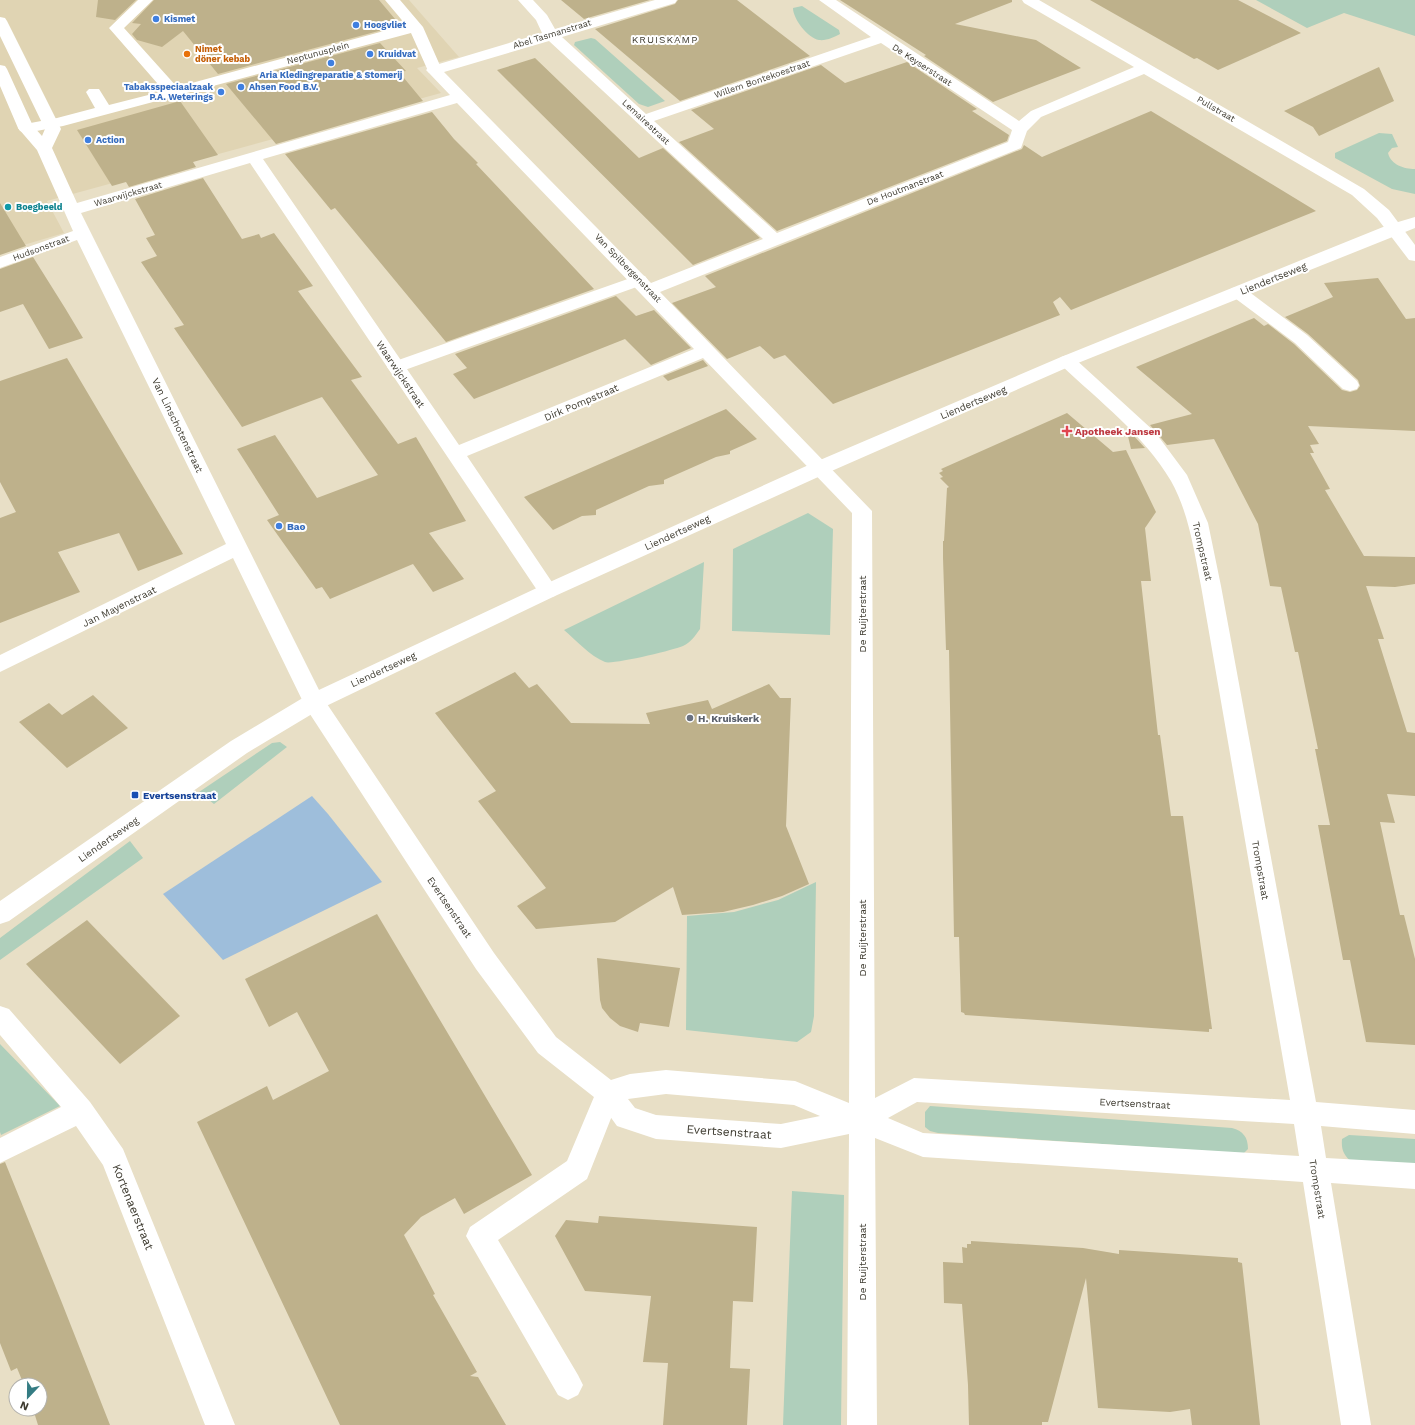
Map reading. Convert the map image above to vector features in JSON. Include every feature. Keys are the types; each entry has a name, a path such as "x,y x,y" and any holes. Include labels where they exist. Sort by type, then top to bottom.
{"street":[{"path":"146,0 116,28 174,92"},
{"path":"392,0 416,27 434,70"},
{"name":"Lemairestraat","path":"525,0 542,18 550,34 773,239"},
{"name":"Abel Tasmanstraat","path":"434,70 550,34 670,0"},
{"name":"De Keyserstraat","path":"826,0 1020,129"},
{"name":"Pullstraat","path":"1029,0 1358,192 1383,214 1415,256"},
{"path":"0,21 53,129 44,148"},
{"name":"Neptunusplein","path":"26,128 174,92 416,27"},
{"name":"Willem Bontekoestraat","path":"643,120 882,38"},
{"name":"De Houtmanstraat","path":"644,285 773,239 1015,145 1020,129 1036,114 1145,68"},
{"path":"0,69 26,128"},
{"name":"Van Spilbergenstraat","path":"434,70 820,468"},
{"path":"94,92 104,110"},
{"name":"Waarwijckstraat","path":"72,210 460,97"},
{"name":"Van Linschotenstraat","path":"26,128 44,148 82,233 133,333 314,702"},
{"name":"Waarwijckstraat","path":"254,158 548,591"},
{"name":"Liendertseweg","path":"0,914 239,748 314,702 548,591 820,468 1067,361 1394,229 1415,222"},
{"name":"Hudsonstraat","path":"0,263 82,233"},
{"path":"396,367 644,285"},
{"path":"1238,292 1301,339 1350,385"},
{"name":"Dirk Pompstraat","path":"455,454 707,350"},
{"name":"Trompstraat","path":"1067,361 1148,436 1180,480 1198,523 1211,586 1315,1168 1356,1425"},
{"name":"De Ruijterstraat","path":"820,468 862,511 862,1425"},
{"name":"Jan Mayenstraat","path":"0,664 238,547"},
{"name":"Evertsenstraat","path":"314,702 485,961 547,1045 608,1093 626,1118 656,1127 781,1136 862,1119 914,1090 1304,1113 1415,1122"},
{"name":"Kortenaerstraat","path":"0,1017 81,1111 114,1158 220,1425"},
{"path":"568,1385 480,1236 577,1170 608,1093 630,1086 666,1082 795,1093 923,1145 1315,1168 1415,1176"},
{"path":"0,1151 81,1111"}],"shaded area":[{"path":"0,0 409,0 459,57 417,68 441,93 47,201 64,233 0,252"}],"green space":[{"path":"1256,0 1415,0 1415,36 1344,13 1307,28"},
{"path":"802,6 839,30 840,34 822,40 815,39 810,36 798,22 794,12 793,8"},
{"path":"591,38 595,39 665,101 648,107 639,104 574,45 575,42"},
{"path":"1379,133 1392,134 1398,147 1392,148 1388,153 1392,161 1398,166 1415,169 1415,194 1392,189 1335,158 1335,153"},
{"path":"808,513 833,529 830,635 732,631 733,549"},
{"path":"704,562 700,629 691,641 683,646 656,654 605,662 589,652 564,630"},
{"path":"280,742 287,747 214,804 199,792 272,743"},
{"path":"130,841 143,858 0,960 0,938"},
{"path":"816,882 814,1016 811,1032 797,1042 686,1030 687,916 734,912 778,900"},
{"path":"0,1044 60,1106 1,1135 0,1132"},
{"path":"930,1106 1232,1128 1244,1135 1247,1141 1248,1149 1244,1153 1236,1153 938,1133 930,1131 925,1127 925,1112"},
{"path":"1349,1135 1415,1139 1415,1168 1352,1162 1345,1155 1342,1146 1342,1139"},
{"path":"792,1191 844,1195 841,1425 783,1425"}],"water":[{"path":"312,796 382,882 223,960 163,894"}],"building":[{"path":"98,0 136,0 115,20 96,17"},
{"path":"154,0 379,0 395,19 386,29 218,74 183,31 162,47 137,40 132,34 141,24 132,23"},
{"path":"561,0 650,0 584,19"},
{"path":"678,0 737,0 810,56 680,101 595,29 675,4"},
{"path":"840,0 1012,0 1012,2 955,24 1036,40 1081,68 993,102 924,56 926,55"},
{"path":"1090,0 1238,0 1301,33 1218,70 1197,58 1194,59"},
{"path":"380,43 406,71 399,72 423,101 276,144 226,84"},
{"path":"535,58 639,158 663,148 760,238 693,265 497,70"},
{"path":"907,62 977,109 972,111 1009,135 1007,141 777,231 679,142 714,129 691,110 821,65 845,83"},
{"path":"1379,67 1394,101 1319,136 1313,127 1284,111"},
{"path":"180,101 218,155 193,162 196,167 129,187 126,182 112,186 77,130"},
{"path":"1151,111 1316,211 1071,310 1060,297 1053,302 1060,315 833,404 785,355 774,359 760,346 727,359 672,303 716,287 705,276 1022,149 1024,145 1042,157"},
{"path":"432,112 454,139 478,163 476,164 594,289 446,342 335,208 331,210 285,154"},
{"path":"203,178 242,239 259,234 261,238 274,233 313,286 298,291 362,377 351,380 398,444 416,437 466,521 429,533 464,579 433,592 413,564 330,599 322,587 316,589 267,520 279,515 237,449 275,435 317,498 378,475 322,397 242,427 174,328 184,325 141,262 157,256 146,238 155,235 135,199"},
{"path":"0,203 26,246 0,255"},
{"path":"33,257 83,338 49,349 23,304 0,312 0,269"},
{"path":"1378,278 1406,319 1415,318 1415,431 1308,426 1319,444 1310,445 1314,453 1310,453 1330,489 1325,490 1364,556 1415,557 1415,584 1395,587 1366,586 1384,639 1378,639 1407,732 1415,733 1415,796 1387,794 1395,823 1380,822 1400,915 1404,915 1415,959 1415,1045 1366,1042 1350,960 1343,960 1318,825 1330,825 1315,749 1318,749 1298,652 1295,652 1281,587 1270,586 1258,524 1214,439 1167,445 1150,425 1192,414 1136,367 1254,318 1264,326 1268,324 1294,344 1342,390 1350,392 1357,390 1360,386 1358,380 1308,334 1285,317 1333,297 1324,283"},
{"path":"616,296 636,316 654,310 691,348 651,365 625,339 474,399 453,374 467,368 455,354"},
{"path":"67,358 183,554 138,571 119,533 58,552 80,592 0,623 0,518 16,512 0,482 0,381"},
{"path":"703,360 708,366 668,381 663,376"},
{"path":"726,409 757,439 730,451 730,454 716,457 664,480 664,484 649,486 596,510 596,515 582,516 553,530 524,497"},
{"path":"1067,413 1113,452 1126,450 1156,512 1145,528 1151,581 1141,581 1158,735 1160,735 1171,816 1183,816 1212,1029 1209,1029 1209,1032 965,1015 961,1012 959,937 954,937 949,650 946,650 943,558 947,488 949,487 940,478 943,477 939,473 943,471 941,469"},
{"path":"1130,431 1145,448 1131,449 1127,432"},
{"path":"515,672 529,688 537,684 571,723 650,724 646,713 708,700 712,709 769,684 780,698 791,698 786,826 809,884 782,896 753,905 723,912 682,915 673,887 615,922 536,929 517,906 546,888 478,801 496,791 435,713"},
{"path":"93,695 128,728 67,768 19,722 49,703 62,715"},
{"path":"377,914 532,1175 464,1214 455,1198 421,1217 404,1235 435,1294 433,1295 477,1372 470,1376 478,1377 506,1425 340,1425 197,1122 267,1086 273,1100 329,1071 297,1012 269,1027 245,979"},
{"path":"87,920 180,1016 120,1064 26,964"},
{"path":"597,958 680,968 669,1027 640,1023 638,1032 620,1026 610,1018 602,1008 600,1000"},
{"path":"5,1162 110,1425 38,1425 36,1417 48,1417 48,1377 21,1377 17,1368 11,1371 0,1343 0,1164"},
{"path":"599,1216 757,1227 753,1302 733,1301 730,1368 750,1369 747,1425 663,1425 668,1363 643,1362 651,1296 585,1291 555,1236 566,1220 598,1223"},
{"path":"971,1241 1083,1248 1119,1254 1119,1250 1238,1258 1238,1262 1242,1263 1260,1425 1192,1425 1190,1409 1170,1412 1098,1408 1086,1278 1048,1422 1042,1422 1042,1425 969,1425 968,1385 962,1304 944,1303 943,1262 963,1263 962,1247 967,1248 967,1244 971,1244"}],"place":[{"name":"Kismet","path":"156,19"},
{"name":"Hoogvliet","path":"356,25"},
{"name":"Nimet döner kebab","path":"187,54"},
{"name":"Kruidvat","path":"370,54"},
{"name":"Aria Kledingreparatie & Stomerij","path":"331,63"},
{"name":"Ahsen Food B.V.","path":"241,87"},
{"name":"Tabaksspeciaalzaak P.A. Weterings","path":"221,92"},
{"name":"Action","path":"88,140"},
{"name":"Boegbeeld","path":"8,207"},
{"name":"Apotheek Jansen","path":"1067,431"},
{"name":"Bao","path":"279,526"},
{"name":"H. Kruiskerk","path":"690,718"},
{"name":"Evertsenstraat","path":"135,795"}],"district":[{"name":"KRUISKAMP","path":"665,39"}]}
